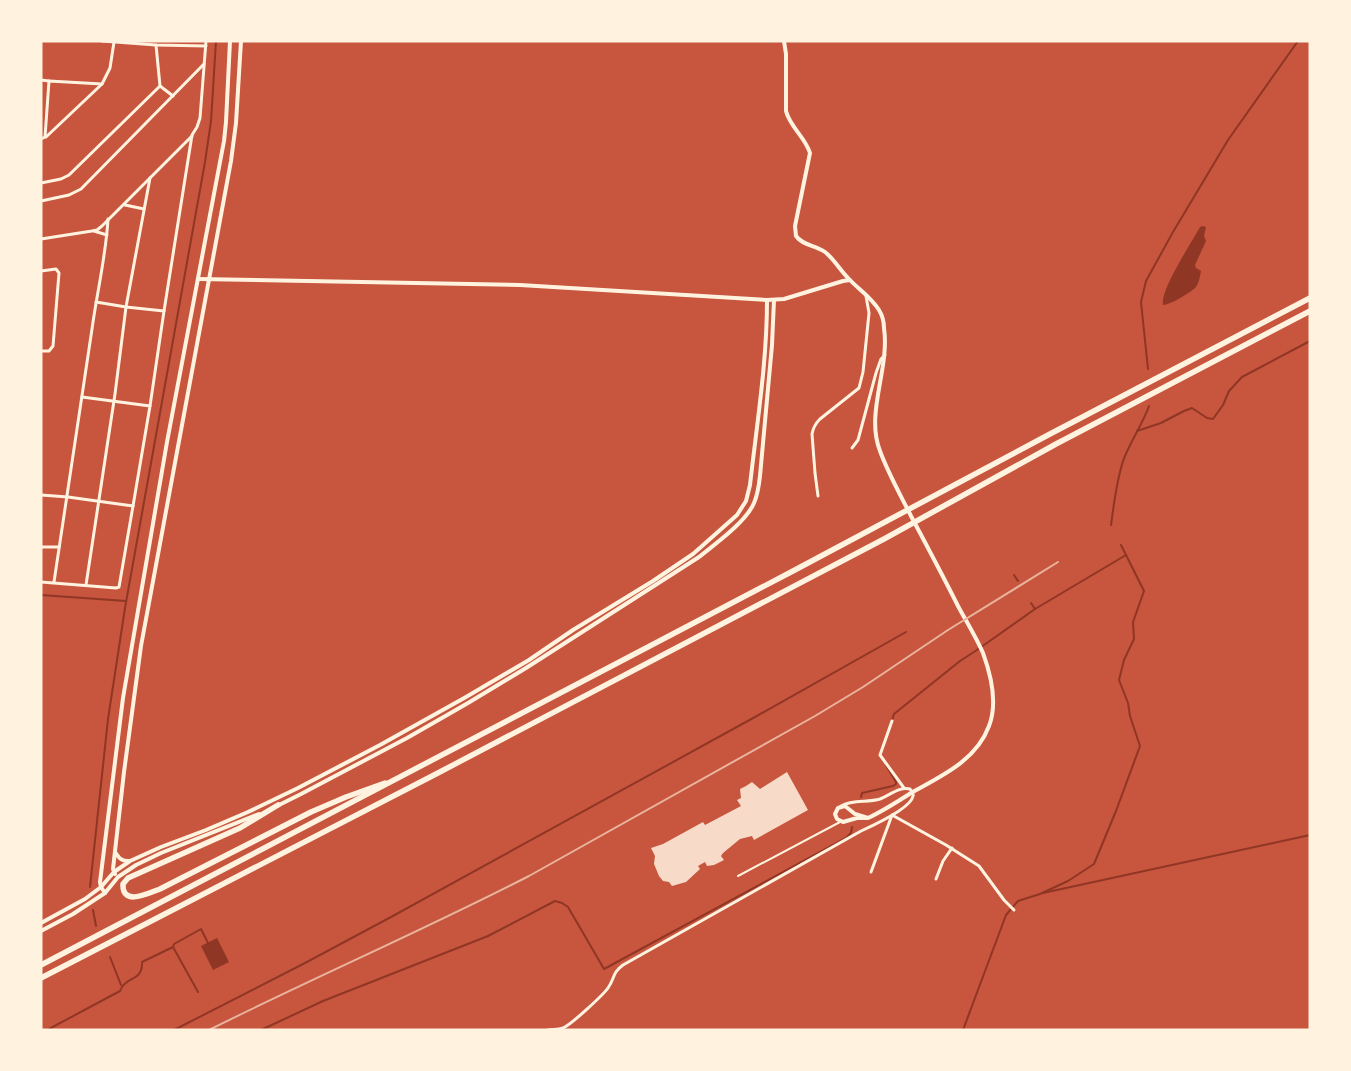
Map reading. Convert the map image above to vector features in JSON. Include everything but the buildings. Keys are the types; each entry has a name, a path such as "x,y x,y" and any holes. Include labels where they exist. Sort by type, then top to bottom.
{"highway":[{"path":"41,965 405,776 1310,298"},
{"path":"41,978 411,788 907,527 1056,444 1310,311"},
{"path":"405,776 411,788"},
{"path":"278,805 240,828 128,878 123,884 124,892 134,898 160,889 287,824 346,797 405,776"}],"street":[{"path":"41,239 92,231 99,228 124,205 198,127 206,43 156,45 102,41"},
{"path":"104,893 100,882 123,698 224,141 230,41"},
{"path":"118,878 114,872 115,852 141,646 235,130 241,41"},
{"path":"548,1030 559,1030 566,1027 581,1014 608,987 617,969 623,965 905,807 913,796 910,789 904,788 882,798 845,804 835,814 841,822 857,818 868,818 874,815 946,774 970,756 990,726 993,710 992,689 982,652 892,479 880,451 875,432 875,418 885,354 885,334 880,312 826,253 804,243 796,236 796,226 810,152 788,120 786,111 786,54 784,41"},
{"path":"43,138 102,84 110,68 114,42"},
{"path":"156,45 160,86 173,96"},
{"path":"41,201 69,195 81,189 204,64"},
{"path":"41,80 102,84"},
{"path":"43,138 49,81"},
{"path":"41,183 61,179 69,175 160,86"},
{"path":"41,582 119,587 150,406 192,135"},
{"path":"86,585 114,401 126,307 150,178"},
{"path":"124,205 144,209"},
{"path":"54,582 108,219"},
{"path":"92,231 107,235"},
{"path":"41,271 56,270 59,272 52,346 49,351 41,351"},
{"path":"198,279 520,285 767,300 791,297 850,280"},
{"path":"818,496 813,429 820,419 859,388 863,372 869,313 866,295"},
{"path":"41,923 85,899 101,887 114,872 130,861 248,812 298,788 415,726 521,664 653,580 693,554 719,532 737,515 746,501 750,485 766,347 767,300"},
{"path":"41,932 73,914 104,893 118,878 136,865 153,856 278,805 407,738 526,668 693,561 722,538 748,514 758,493 772,345 774,300"},
{"path":"96,302 164,311"},
{"path":"852,448 858,440 876,373 885,354"},
{"path":"82,397 150,406"},
{"path":"41,495 133,506"},
{"path":"41,547 59,548"},
{"path":"892,721 880,755 904,788"},
{"path":"847,822 851,815 850,810 853,802"},
{"path":"840,807 845,806 855,814 868,818"},
{"path":"892,815 952,848 978,866 1014,910"},
{"path":"871,872 892,815"},
{"path":"936,879 943,860 952,848"},
{"path":"115,852 120,859 130,861"}],"lane":[{"path":"738,876 841,822"}],"shaded area":[{"path":"1200,227 1206,227 1204,236 1206,241 1195,265 1201,271 1197,285 1180,298 1163,305 1163,298 1171,278"},
{"path":"217,938 229,962 213,970 201,946"}],"waterway":[{"path":"90,887 108,719 125,608 205,162 211,121 216,41"},
{"path":"1148,369 1141,302 1146,281 1228,140 1298,41"},
{"path":"1137,431 1161,423 1192,408 1207,418 1213,419 1223,405 1229,391 1242,377 1310,341"},
{"path":"1111,525 1122,464 1149,406"},
{"path":"963,1030 1006,915 1018,901 1040,894 1068,881 1094,864 1140,746 1130,716 1128,703 1119,680 1124,660 1134,639 1133,622 1144,591 1121,545"},
{"path":"892,720 894,714 960,661 1035,609 1126,555"},
{"path":"1014,575 1018,581"},
{"path":"41,595 126,601"},
{"path":"1031,603 1035,609"},
{"path":"174,1030 391,917 906,632"},
{"path":"861,797 862,793 896,784 886,765"},
{"path":"261,1030 323,1001 488,936 555,901 568,907 604,969 846,838 851,833 852,827"},
{"path":"1043,893 1310,835"},
{"path":"93,910 96,926"},
{"path":"173,947 174,944 201,929 208,943"},
{"path":"47,1030 120,991 122,986 140,973 142,962 173,947 198,992"},
{"path":"110,957 121,985"}],"railway":[{"path":"209,1030 529,876 815,716 1058,562"}]}
